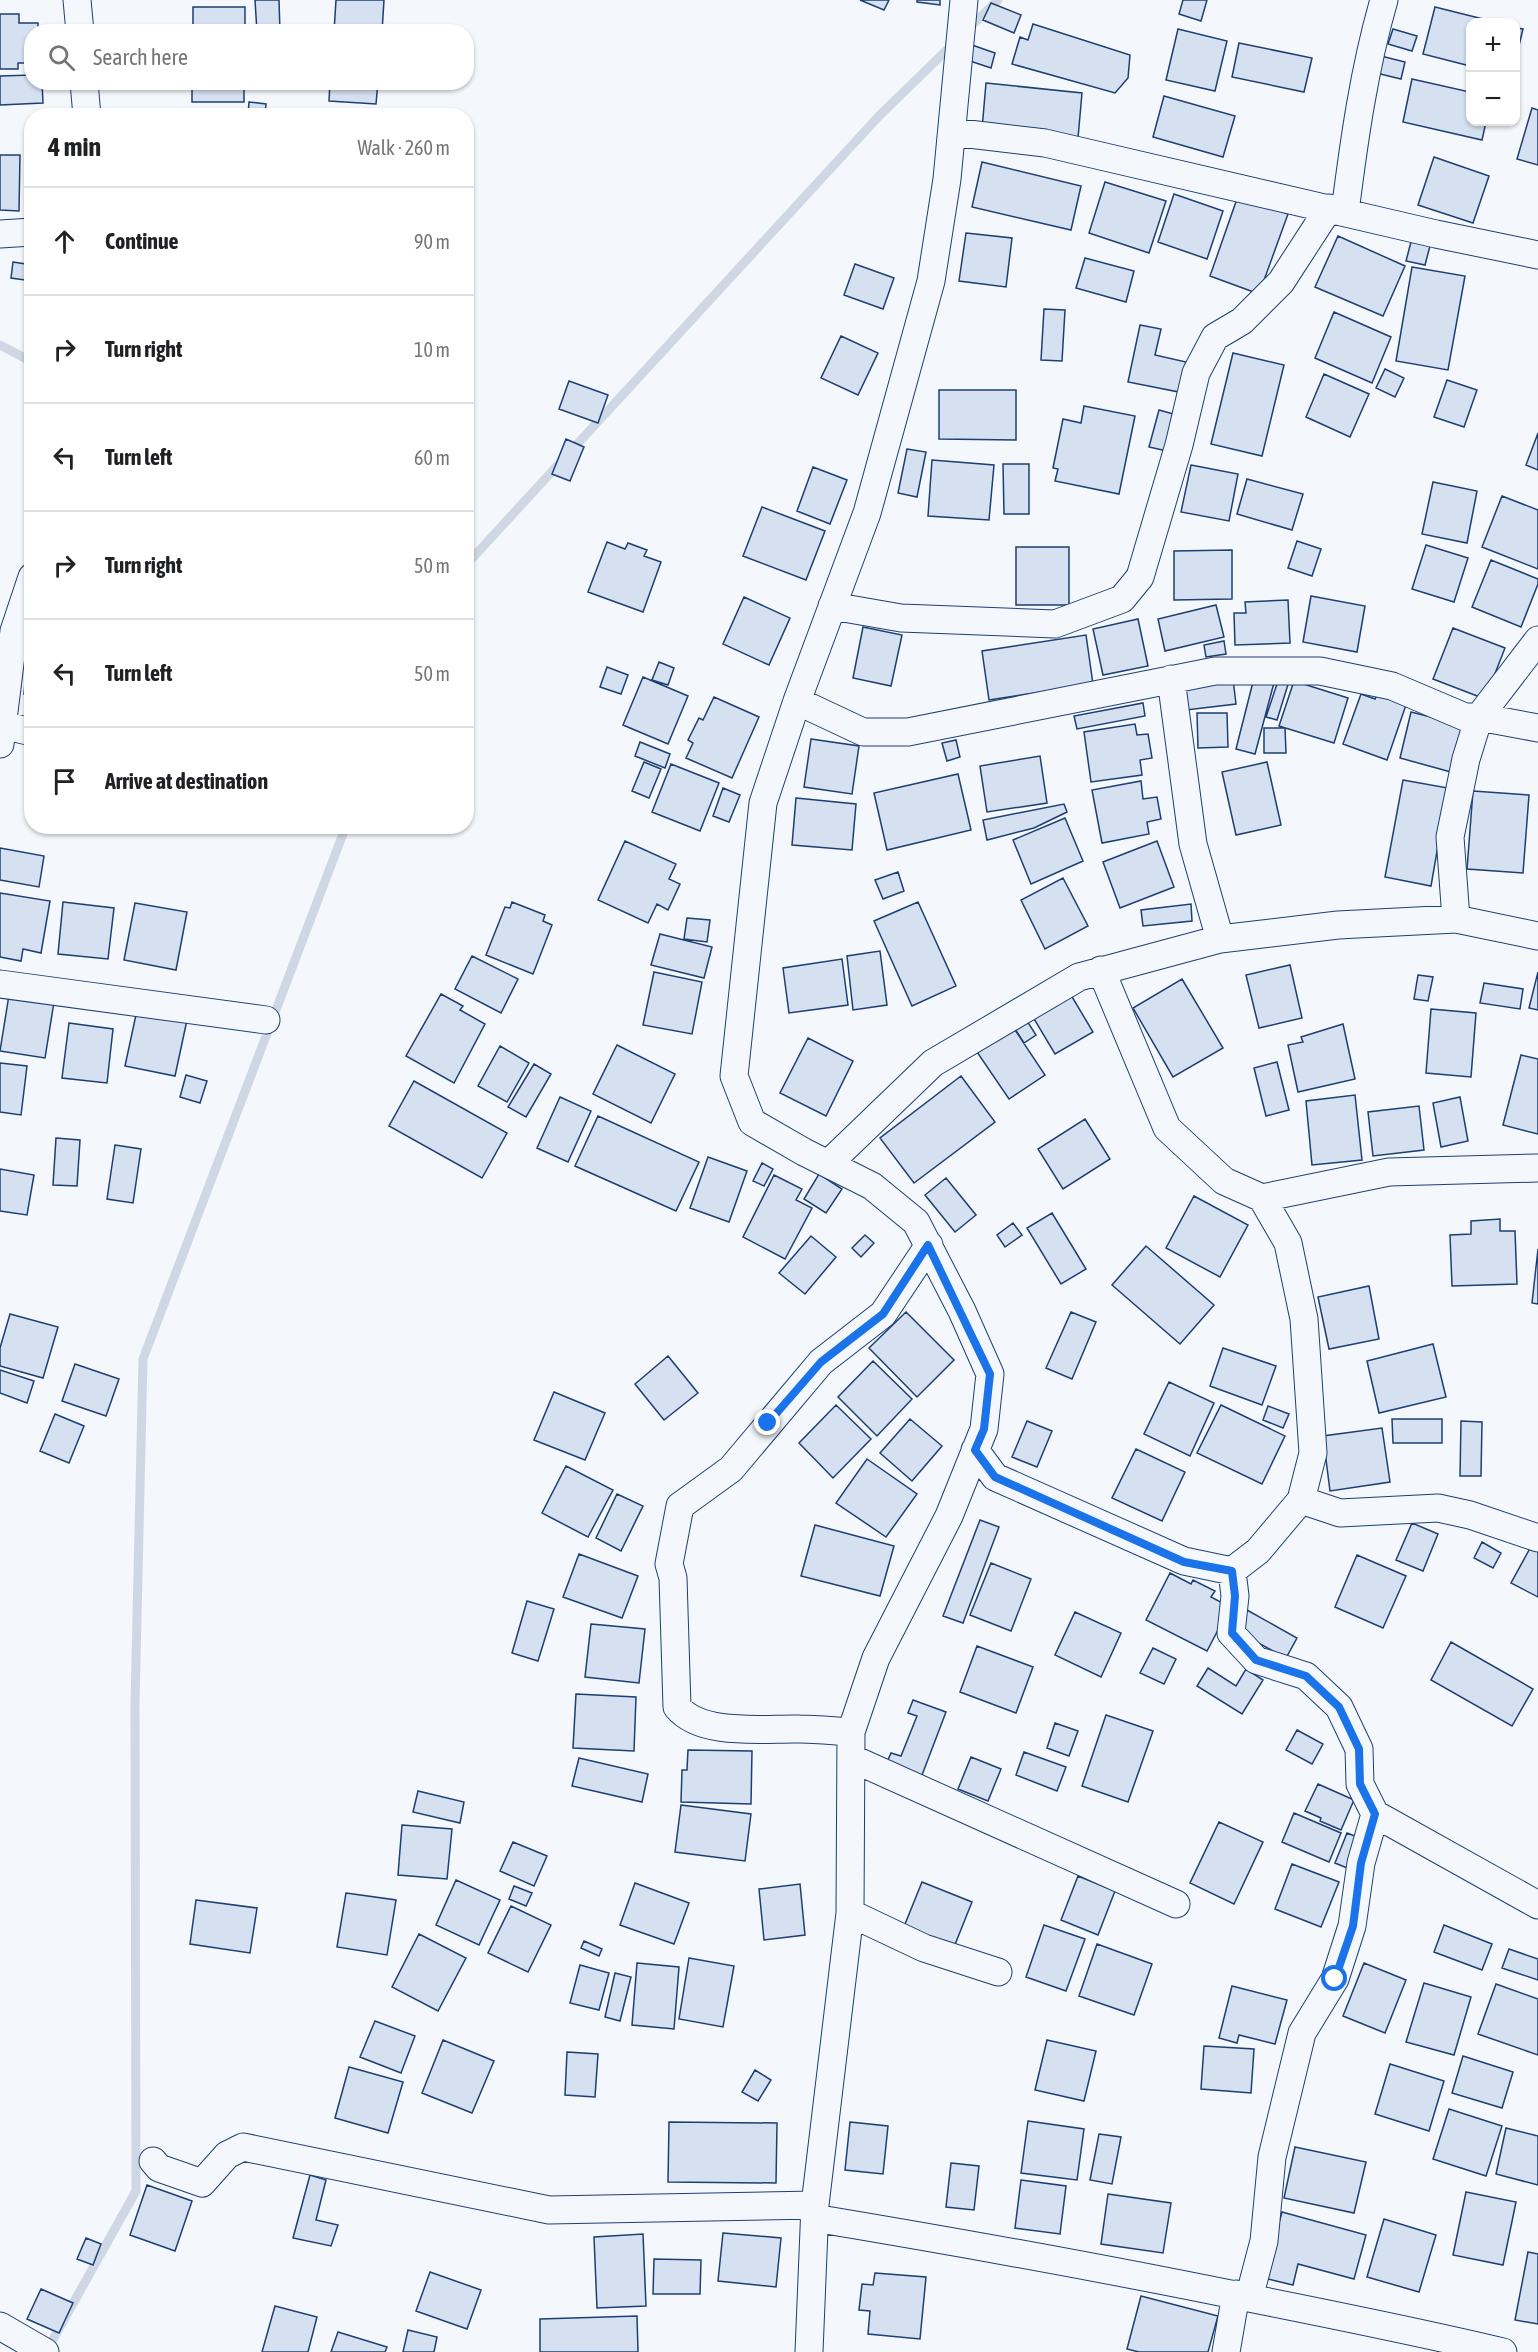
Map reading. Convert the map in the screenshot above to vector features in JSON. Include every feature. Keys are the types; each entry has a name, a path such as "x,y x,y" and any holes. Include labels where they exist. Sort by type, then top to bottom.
{"street":[{"path":"77,0 79,24"},
{"path":"809,2352 814,2211 850,1913 851,1745 876,1658 949,1516 984,1429 990,1374 916,1222 872,1186 752,1122 734,1076 763,803 797,701 867,513 932,281 952,132 964,0"},
{"path":"832,606 901,618 1055,624 1122,599 1140,577 1179,445 1196,373 1215,337 1242,321 1281,282 1337,210 1384,0"},
{"path":"85,90 86,108"},
{"path":"952,132 1045,142 1538,255"},
{"path":"0,234 24,232"},
{"path":"24,601 14,631 2,723 24,730"},
{"path":"1456,919 1450,837 1479,717 1538,640"},
{"path":"797,701 863,732 908,732 1215,671 1320,670 1392,686 1465,717 1479,717 1538,728"},
{"path":"1171,679 1192,844 1220,939"},
{"path":"828,1164 933,1063 1079,977 1220,939 1338,925 1456,919 1538,936"},
{"path":"1101,970 1167,1128 1224,1181 1262,1198 1389,1172 1538,1168"},
{"path":"0,984 266,1020"},
{"path":"975,1450 995,1477 1184,1562 1232,1571 1258,1551 1301,1500 1313,1453 1305,1319 1288,1243 1262,1198"},
{"path":"928,1245 883,1314 821,1362 732,1470 680,1506 669,1564 673,1578 677,1707 684,1716 707,1724 744,1730 801,1729 851,1745 1176,1904"},
{"path":"1301,1500 1340,1513 1438,1508 1470,1515 1538,1538"},
{"path":"1232,1571 1235,1596 1232,1633 1256,1660 1306,1676 1339,1707 1359,1749 1360,1784 1375,1814 1538,1905"},
{"path":"1226,2352 1242,2296 1264,2241 1272,2157 1302,2033 1335,1979 1353,1926 1361,1863 1375,1814"},
{"path":"850,1913 924,1948 998,1972"},
{"path":"153,2161 159,2168 202,2183 227,2155 243,2147 549,2210 814,2211 1435,2335 1503,2352"},
{"path":"0,2326 45,2352"}],"building":[{"path":"255,0 279,0 280,24 256,24"},
{"path":"336,0 384,0 382,24 334,24"},
{"path":"860,0 889,0 884,10"},
{"path":"917,0 940,0 940,5 917,2"},
{"path":"1183,0 1207,0 1201,21 1179,14"},
{"path":"991,3 1021,15 1014,33 983,20"},
{"path":"193,7 245,7 245,24 193,24"},
{"path":"1435,7 1479,18 1466,18 1466,65 1423,54"},
{"path":"0,14 19,14 19,23 38,23 24,24 24,63 18,63 18,69 0,69"},
{"path":"1033,24 1130,55 1128,78 1115,93 1012,64 1020,37 1028,40"},
{"path":"1178,29 1227,41 1215,91 1166,80"},
{"path":"1393,29 1417,36 1412,51 1388,44"},
{"path":"1239,43 1312,58 1304,92 1232,77"},
{"path":"972,45 995,53 991,68 967,60"},
{"path":"1381,56 1405,62 1401,79 1376,73"},
{"path":"24,75 24,90 42,90 43,103 0,105 0,76"},
{"path":"1412,79 1466,91 1466,126 1485,126 1482,140 1403,122"},
{"path":"986,83 1082,93 1078,138 982,129"},
{"path":"192,90 244,90 244,102 192,102"},
{"path":"330,90 377,90 376,104 329,101"},
{"path":"1164,96 1235,116 1223,157 1153,137"},
{"path":"249,102 266,104 266,108 249,108"},
{"path":"1532,108 1538,110 1538,165 1517,159"},
{"path":"0,155 20,155 19,211 0,210"},
{"path":"1434,157 1489,176 1473,223 1418,205"},
{"path":"982,162 1081,186 1071,230 972,207"},
{"path":"1105,182 1166,201 1149,253 1089,233"},
{"path":"1174,194 1223,211 1207,259 1158,242"},
{"path":"1238,196 1288,214 1259,294 1210,276"},
{"path":"966,233 1012,238 1006,287 959,281"},
{"path":"1338,236 1405,266 1383,316 1315,287"},
{"path":"1411,242 1430,246 1425,265 1406,261"},
{"path":"1085,258 1134,271 1126,302 1076,288"},
{"path":"13,262 24,264 24,280 11,278"},
{"path":"855,264 894,278 883,309 844,295"},
{"path":"1412,267 1465,276 1448,370 1396,361"},
{"path":"1044,309 1065,310 1062,361 1041,360"},
{"path":"1334,312 1391,337 1372,383 1315,358"},
{"path":"1140,325 1161,329 1155,355 1186,362 1179,392 1128,382"},
{"path":"841,336 878,353 858,395 821,378"},
{"path":"1233,353 1284,365 1262,456 1211,444"},
{"path":"1385,369 1404,378 1395,397 1376,388"},
{"path":"1324,374 1369,394 1350,437 1306,417"},
{"path":"1447,380 1477,390 1464,427 1434,417"},
{"path":"569,381 608,395 598,423 559,409"},
{"path":"939,390 1016,390 1016,440 939,439"},
{"path":"1084,406 1135,416 1119,494 1055,481 1058,469 1053,468 1063,419 1081,423"},
{"path":"1159,410 1177,415 1167,451 1149,447"},
{"path":"1538,433 1538,470 1526,465"},
{"path":"566,439 584,447 570,481 552,474"},
{"path":"907,449 926,452 917,497 898,493"},
{"path":"932,460 994,465 989,520 928,516"},
{"path":"1003,464 1029,464 1029,514 1004,514"},
{"path":"1191,465 1238,474 1229,521 1181,512"},
{"path":"813,467 847,480 830,524 797,511"},
{"path":"1247,479 1303,494 1292,530 1237,514"},
{"path":"1433,482 1477,491 1467,543 1422,534"},
{"path":"1502,496 1538,510 1538,569 1482,547"},
{"path":"762,507 825,531 806,580 743,556"},
{"path":"1297,541 1321,549 1312,576 1288,568"},
{"path":"607,542 625,549 628,543 647,550 644,556 661,562 643,612 588,592"},
{"path":"1426,545 1468,558 1454,602 1412,589"},
{"path":"1016,547 1069,547 1069,605 1016,605"},
{"path":"1232,550 1232,599 1174,600 1174,551"},
{"path":"1491,560 1538,579 1521,627 1472,607"},
{"path":"1311,596 1365,606 1357,652 1303,642"},
{"path":"744,597 790,618 769,665 723,644"},
{"path":"1288,600 1290,643 1235,645 1234,613 1246,613 1245,602"},
{"path":"1216,605 1224,637 1165,651 1158,619"},
{"path":"1138,619 1148,666 1103,675 1093,629"},
{"path":"863,627 902,635 891,686 853,678"},
{"path":"1453,628 1505,648 1485,699 1433,679"},
{"path":"1086,635 1093,684 989,700 982,651"},
{"path":"1224,641 1226,654 1206,657 1204,645"},
{"path":"659,662 674,668 668,685 652,680"},
{"path":"607,667 628,675 621,694 600,687"},
{"path":"1255,674 1275,679 1255,754 1236,749"},
{"path":"1280,675 1290,678 1277,720 1266,717"},
{"path":"643,677 688,696 668,744 623,725"},
{"path":"1233,679 1236,704 1186,710 1183,685"},
{"path":"1294,681 1348,698 1334,743 1279,726"},
{"path":"1361,694 1375,699 1377,695 1406,705 1387,760 1343,744"},
{"path":"714,697 759,717 732,778 686,758 693,743 688,740 699,718 703,720"},
{"path":"1143,703 1145,716 1077,729 1074,716"},
{"path":"1411,712 1463,725 1451,772 1400,758"},
{"path":"1197,713 1227,713 1228,747 1198,748"},
{"path":"1135,724 1137,735 1148,734 1152,758 1140,760 1142,775 1091,782 1084,732"},
{"path":"1264,728 1285,728 1286,753 1264,753"},
{"path":"811,739 859,746 852,794 804,787"},
{"path":"956,740 960,757 947,761 942,743"},
{"path":"640,742 670,754 665,768 635,756"},
{"path":"1040,756 1047,803 987,812 980,766"},
{"path":"644,762 661,769 649,798 632,791"},
{"path":"1267,762 1281,825 1236,835 1222,772"},
{"path":"671,764 719,783 700,831 652,812"},
{"path":"958,774 971,830 887,850 874,793"},
{"path":"1403,780 1448,788 1431,886 1385,877"},
{"path":"1141,781 1143,799 1157,797 1161,819 1147,822 1149,834 1102,843 1092,790"},
{"path":"723,788 740,795 729,822 713,816"},
{"path":"1473,791 1529,795 1523,873 1467,869"},
{"path":"796,798 856,804 852,850 792,845"},
{"path":"1064,804 1067,812 1034,828 987,840 983,820"},
{"path":"1065,818 1083,861 1031,884 1013,840"},
{"path":"625,841 676,864 669,879 680,884 668,910 657,904 648,923 598,900"},
{"path":"1157,841 1174,887 1120,908 1103,862"},
{"path":"0,848 44,856 39,887 0,880"},
{"path":"898,872 904,891 883,899 875,880"},
{"path":"1063,878 1088,926 1045,949 1021,900"},
{"path":"0,893 50,901 41,953 23,949 21,961 0,957"},
{"path":"63,902 114,908 108,959 58,954"},
{"path":"512,902 545,915 543,921 552,925 533,974 486,955 505,907 510,908"},
{"path":"918,902 956,986 912,1006 874,921"},
{"path":"135,903 187,912 176,970 124,960"},
{"path":"1191,904 1192,921 1143,926 1141,910"},
{"path":"687,918 710,920 707,942 684,939"},
{"path":"660,934 712,947 704,978 651,965"},
{"path":"880,951 887,1005 853,1010 847,956"},
{"path":"472,956 518,979 501,1013 455,989"},
{"path":"842,959 848,1005 789,1013 783,968"},
{"path":"1290,965 1302,1018 1259,1028 1246,975"},
{"path":"654,972 702,982 692,1034 643,1025"},
{"path":"1538,972 1538,1010 1529,1008"},
{"path":"1418,975 1433,977 1428,1001 1414,999"},
{"path":"1182,979 1223,1048 1173,1077 1133,1008"},
{"path":"1484,983 1523,989 1520,1009 1480,1003"},
{"path":"1068,990 1093,1032 1055,1054 1030,1012"},
{"path":"441,994 463,1006 460,1010 485,1024 454,1083 406,1056"},
{"path":"9,995 54,1002 45,1058 0,1051"},
{"path":"1431,1009 1476,1013 1471,1077 1426,1073"},
{"path":"137,1010 187,1020 175,1076 125,1066"},
{"path":"1022,1013 1036,1035 1024,1043 1010,1021"},
{"path":"69,1023 113,1029 107,1083 62,1078"},
{"path":"1343,1024 1355,1079 1298,1092 1288,1045 1303,1042 1301,1037"},
{"path":"1013,1027 1045,1075 1009,1099 977,1052"},
{"path":"808,1038 853,1061 826,1116 780,1093"},
{"path":"617,1045 675,1074 651,1123 593,1094"},
{"path":"500,1046 529,1063 507,1102 478,1086"},
{"path":"1521,1055 1538,1059 1538,1134 1503,1125"},
{"path":"1277,1062 1289,1110 1266,1116 1254,1068"},
{"path":"0,1063 27,1066 21,1115 0,1112"},
{"path":"534,1064 551,1074 526,1117 508,1107"},
{"path":"186,1075 207,1081 200,1103 180,1097"},
{"path":"961,1076 995,1122 914,1183 880,1138"},
{"path":"414,1081 507,1133 482,1178 389,1126"},
{"path":"1355,1095 1362,1160 1312,1165 1306,1101"},
{"path":"560,1097 591,1111 568,1162 537,1148"},
{"path":"1460,1097 1468,1141 1441,1147 1433,1103"},
{"path":"1419,1106 1424,1150 1373,1156 1368,1112"},
{"path":"598,1116 699,1162 676,1211 575,1166"},
{"path":"1085,1119 1110,1159 1063,1189 1038,1149"},
{"path":"56,1138 80,1140 77,1186 53,1185"},
{"path":"115,1145 141,1149 133,1203 107,1199"},
{"path":"708,1157 747,1171 729,1222 690,1208"},
{"path":"762,1163 773,1169 764,1186 753,1181"},
{"path":"0,1169 34,1175 27,1215 0,1211"},
{"path":"819,1174 842,1189 826,1213 804,1199"},
{"path":"774,1175 802,1189 796,1200 812,1208 785,1259 743,1237"},
{"path":"946,1178 976,1215 955,1232 925,1195"},
{"path":"1194,1196 1248,1225 1220,1277 1166,1248"},
{"path":"1052,1213 1086,1269 1061,1284 1027,1228"},
{"path":"1500,1219 1500,1231 1515,1231 1517,1284 1452,1286 1450,1235 1471,1234 1471,1221"},
{"path":"1013,1223 1022,1235 1005,1247 997,1235"},
{"path":"865,1235 874,1243 861,1257 852,1248"},
{"path":"811,1236 836,1257 805,1294 779,1273"},
{"path":"1146,1246 1214,1305 1180,1344 1112,1285"},
{"path":"1538,1249 1538,1304 1532,1303"},
{"path":"1369,1286 1379,1339 1329,1349 1318,1297"},
{"path":"906,1312 954,1360 917,1397 869,1348"},
{"path":"1071,1312 1096,1322 1072,1379 1046,1368"},
{"path":"10,1314 58,1327 43,1378 0,1366 0,1348"},
{"path":"1433,1344 1446,1397 1379,1413 1367,1361"},
{"path":"1223,1348 1276,1366 1262,1405 1210,1386"},
{"path":"668,1356 698,1393 664,1420 635,1384"},
{"path":"873,1361 912,1399 877,1436 838,1397"},
{"path":"75,1364 119,1379 106,1416 62,1401"},
{"path":"0,1370 34,1381 27,1403 0,1393"},
{"path":"1169,1382 1214,1403 1190,1456 1144,1434"},
{"path":"554,1392 605,1413 585,1460 534,1440"},
{"path":"836,1405 871,1439 833,1478 799,1443"},
{"path":"1221,1405 1285,1436 1262,1484 1197,1453"},
{"path":"1268,1406 1289,1414 1283,1428 1263,1420"},
{"path":"55,1414 84,1426 69,1463 40,1451"},
{"path":"910,1419 942,1446 912,1481 880,1453"},
{"path":"1392,1419 1442,1419 1442,1443 1393,1443"},
{"path":"1027,1421 1052,1431 1037,1467 1012,1457"},
{"path":"1461,1421 1482,1422 1481,1476 1460,1476"},
{"path":"1382,1428 1390,1482 1330,1491 1323,1436"},
{"path":"1136,1449 1185,1472 1162,1521 1112,1498"},
{"path":"867,1459 917,1494 886,1537 836,1503"},
{"path":"566,1466 613,1490 588,1537 542,1513"},
{"path":"617,1494 643,1506 621,1551 596,1538"},
{"path":"980,1520 999,1527 963,1623 943,1616"},
{"path":"1412,1523 1438,1534 1423,1571 1396,1560"},
{"path":"815,1525 894,1546 880,1596 801,1576"},
{"path":"1534,1541 1538,1543 1538,1597 1511,1583"},
{"path":"1482,1542 1501,1553 1493,1568 1474,1558"},
{"path":"579,1554 638,1576 622,1618 563,1597"},
{"path":"1357,1555 1406,1576 1383,1628 1335,1607"},
{"path":"991,1563 1031,1579 1011,1631 970,1615"},
{"path":"1170,1573 1191,1584 1193,1580 1215,1591 1211,1597 1230,1607 1207,1651 1146,1620"},
{"path":"527,1601 554,1609 538,1661 512,1653"},
{"path":"1247,1610 1297,1638 1286,1658 1236,1631"},
{"path":"1075,1612 1121,1633 1101,1677 1055,1655"},
{"path":"591,1624 645,1629 639,1683 585,1677"},
{"path":"1451,1642 1533,1689 1512,1726 1431,1680"},
{"path":"977,1646 1033,1667 1016,1713 960,1692"},
{"path":"1153,1648 1176,1659 1164,1684 1140,1673"},
{"path":"1208,1668 1236,1686 1246,1669 1263,1680 1242,1714 1197,1686"},
{"path":"576,1694 636,1697 634,1751 573,1748"},
{"path":"913,1700 946,1712 919,1783 884,1769 891,1753 901,1756 917,1716 908,1713"},
{"path":"1106,1715 1153,1731 1128,1802 1082,1786"},
{"path":"1055,1723 1078,1731 1069,1756 1047,1748"},
{"path":"1297,1730 1323,1744 1312,1764 1286,1750"},
{"path":"688,1750 752,1751 751,1804 681,1802 682,1770 687,1770"},
{"path":"1024,1752 1066,1767 1057,1791 1016,1775"},
{"path":"971,1757 1001,1769 988,1801 958,1789"},
{"path":"579,1758 648,1774 642,1802 572,1786"},
{"path":"1318,1784 1354,1800 1341,1830 1320,1821 1321,1818 1305,1811"},
{"path":"418,1791 464,1802 460,1823 413,1812"},
{"path":"681,1805 751,1814 745,1861 675,1852"},
{"path":"1294,1813 1341,1833 1329,1862 1282,1842"},
{"path":"1219,1822 1263,1842 1234,1904 1190,1883"},
{"path":"402,1825 452,1829 447,1879 398,1875"},
{"path":"1347,1833 1365,1840 1352,1870 1335,1863"},
{"path":"513,1842 547,1856 534,1886 500,1871"},
{"path":"1292,1864 1339,1882 1321,1927 1275,1909"},
{"path":"1078,1876 1115,1891 1098,1935 1061,1920"},
{"path":"456,1880 500,1900 479,1945 436,1925"},
{"path":"922,1882 972,1902 954,1947 903,1929"},
{"path":"635,1883 689,1903 674,1944 620,1925"},
{"path":"800,1884 805,1935 764,1940 759,1889"},
{"path":"514,1886 532,1893 526,1906 509,1899"},
{"path":"346,1893 396,1900 387,1955 337,1947"},
{"path":"196,1900 257,1908 250,1953 190,1944"},
{"path":"511,1906 551,1925 528,1972 488,1953"},
{"path":"1044,1925 1085,1939 1066,1991 1026,1977"},
{"path":"1444,1925 1492,1944 1482,1970 1434,1952"},
{"path":"419,1934 466,1958 438,2011 392,1987"},
{"path":"584,1941 602,1949 599,1956 581,1948"},
{"path":"1097,1944 1152,1964 1134,2015 1079,1996"},
{"path":"1509,1949 1538,1959 1538,1980 1502,1968"},
{"path":"689,1958 734,1966 723,2027 679,2019"},
{"path":"637,1963 679,1967 674,2029 632,2025"},
{"path":"1364,1963 1406,1980 1385,2033 1343,2016"},
{"path":"580,1965 609,1973 599,2010 570,2003"},
{"path":"615,1973 631,1977 620,2021 605,2017"},
{"path":"1424,1983 1471,1997 1454,2055 1406,2042"},
{"path":"1496,1984 1538,1999 1538,2055 1478,2034"},
{"path":"1232,1986 1287,2000 1275,2044 1239,2035 1237,2043 1219,2038"},
{"path":"375,2021 415,2036 401,2073 360,2057"},
{"path":"443,2040 494,2061 472,2113 422,2093"},
{"path":"1047,2040 1096,2051 1084,2101 1035,2090"},
{"path":"1204,2046 1254,2049 1251,2093 1201,2089"},
{"path":"567,2052 598,2054 595,2097 565,2095"},
{"path":"1463,2056 1513,2072 1502,2108 1452,2093"},
{"path":"1390,2064 1444,2081 1429,2131 1375,2114"},
{"path":"349,2067 403,2082 388,2133 335,2118"},
{"path":"755,2070 771,2080 758,2101 742,2092"},
{"path":"1449,2109 1502,2126 1486,2176 1433,2159"},
{"path":"1028,2121 1084,2129 1077,2180 1021,2173"},
{"path":"669,2122 777,2123 776,2183 668,2182"},
{"path":"850,2122 888,2126 883,2174 845,2170"},
{"path":"1506,2128 1538,2136 1538,2185 1496,2174"},
{"path":"1099,2134 1121,2137 1112,2184 1090,2180"},
{"path":"1295,2147 1366,2162 1354,2213 1284,2198"},
{"path":"951,2163 979,2166 974,2210 946,2207"},
{"path":"310,2175 326,2180 316,2220 338,2225 331,2246 293,2238"},
{"path":"1021,2180 1066,2186 1060,2234 1015,2228"},
{"path":"147,2185 192,2201 175,2251 130,2235"},
{"path":"1466,2192 1516,2202 1503,2265 1453,2255"},
{"path":"1108,2194 1171,2203 1163,2253 1101,2244"},
{"path":"1282,2212 1366,2235 1354,2279 1298,2264 1293,2285 1264,2278"},
{"path":"1384,2219 1436,2235 1419,2292 1367,2277"},
{"path":"723,2233 781,2238 776,2287 718,2281"},
{"path":"643,2234 646,2306 597,2308 594,2237"},
{"path":"86,2238 101,2244 93,2265 77,2259"},
{"path":"1528,2252 1538,2254 1538,2324 1515,2320"},
{"path":"654,2259 701,2260 700,2294 653,2294"},
{"path":"430,2272 481,2290 467,2329 416,2311"},
{"path":"875,2273 926,2277 920,2339 868,2334 870,2311 859,2310 862,2284 873,2285"},
{"path":"41,2289 73,2303 59,2333 27,2319"},
{"path":"1141,2296 1218,2316 1208,2352 1139,2352 1127,2349"},
{"path":"275,2306 317,2317 308,2352 262,2352"},
{"path":"637,2316 638,2352 540,2352 540,2319"},
{"path":"408,2330 437,2337 434,2352 403,2352"},
{"path":"338,2332 387,2347 385,2352 331,2352"}],"waterway":[{"path":"968,29 998,0"},
{"path":"474,556 879,116 954,43"},
{"path":"0,345 24,358"},
{"path":"47,2350 136,2191 135,1704 143,1359 343,834"}],"route":[{"path":"768,1423 821,1362 883,1314 928,1245 962,1311 990,1374 984,1429 975,1450 995,1477 1184,1562 1232,1571 1235,1596 1232,1633 1256,1660 1306,1676 1339,1707 1359,1749 1360,1784 1375,1814 1361,1863 1353,1926 1335,1979"}]}
